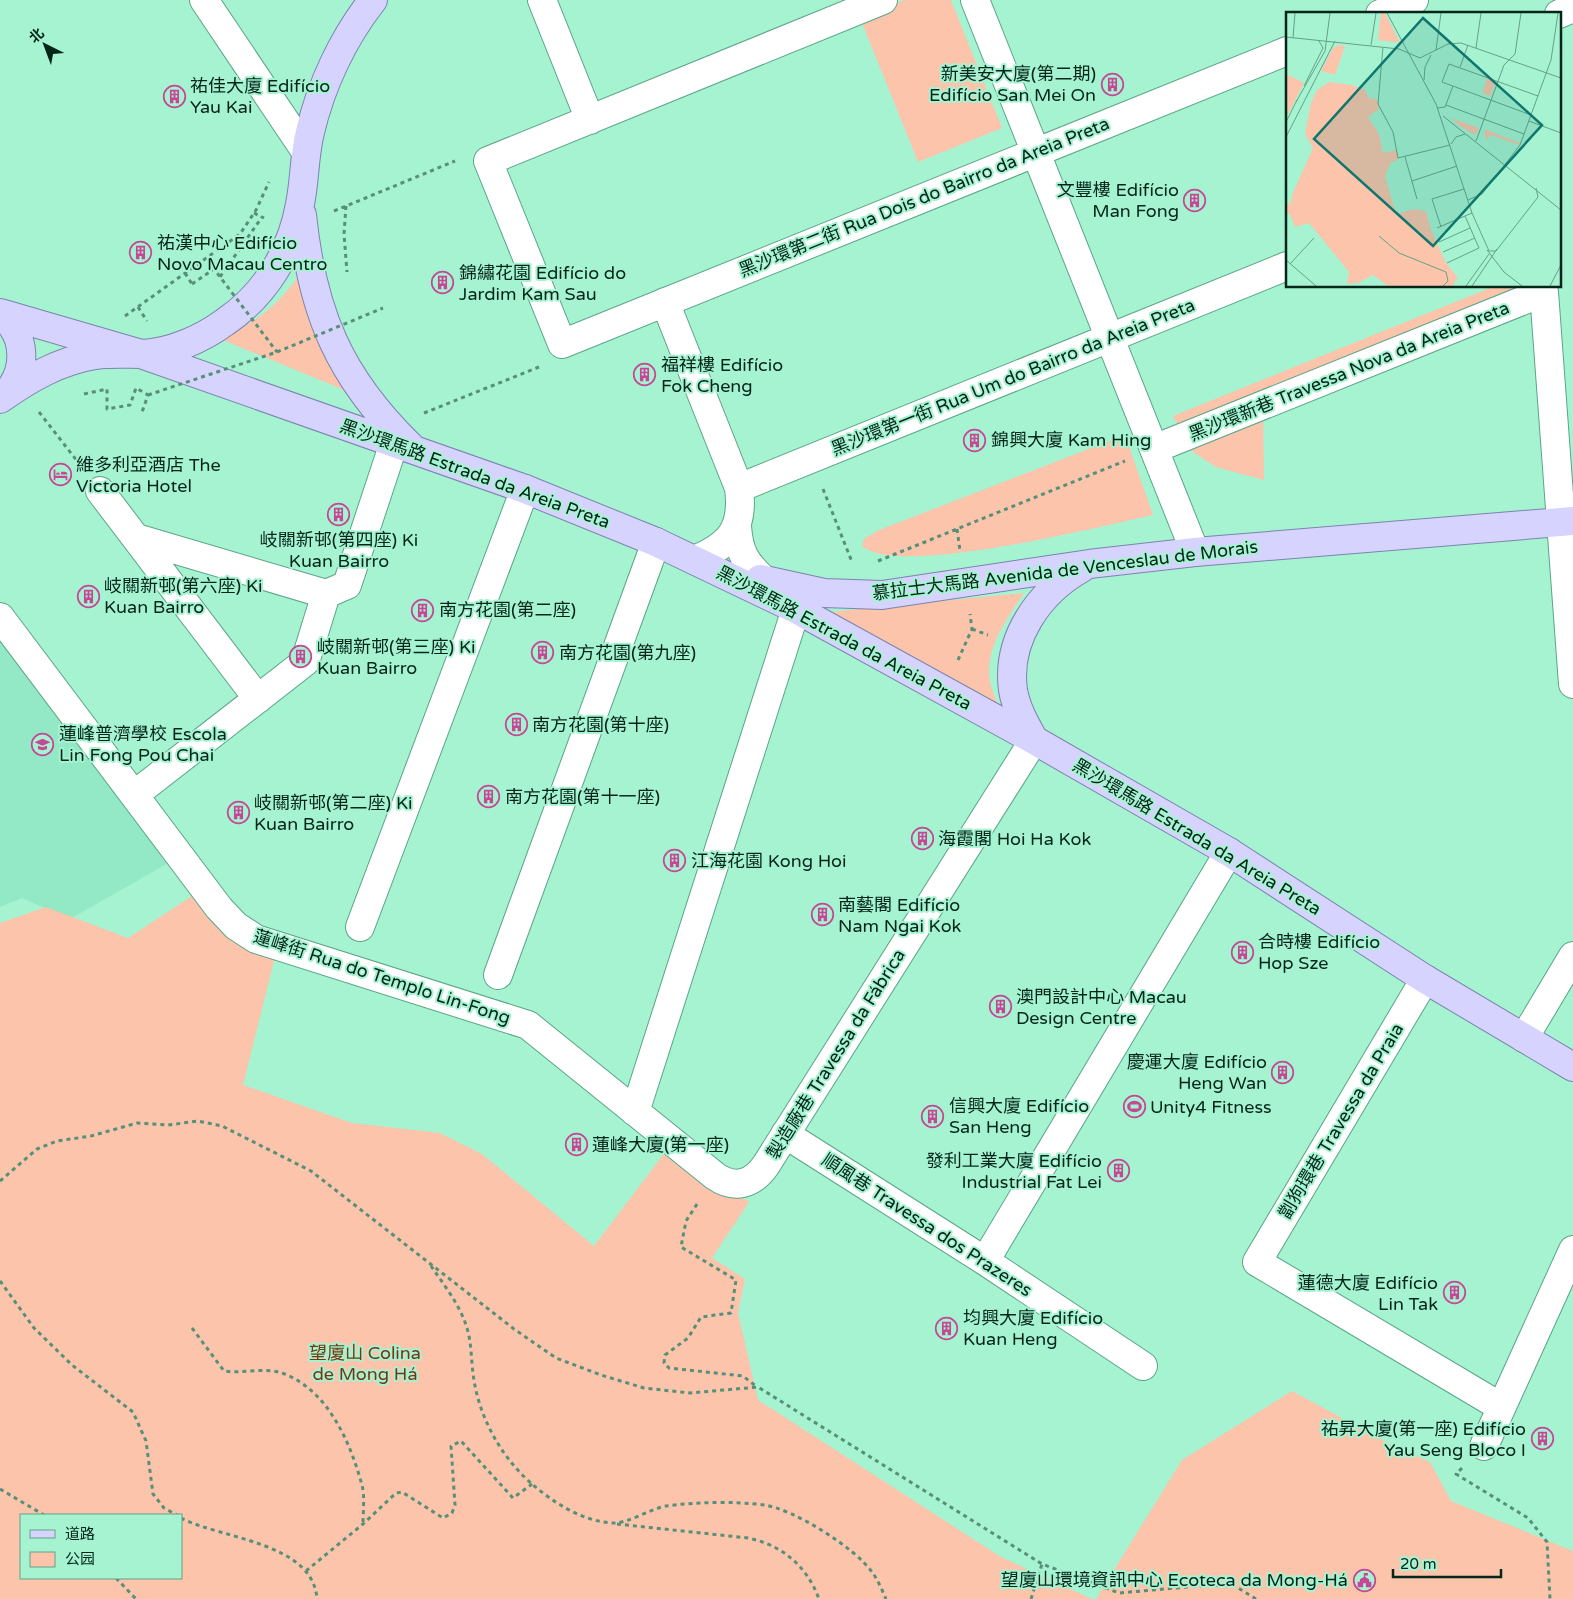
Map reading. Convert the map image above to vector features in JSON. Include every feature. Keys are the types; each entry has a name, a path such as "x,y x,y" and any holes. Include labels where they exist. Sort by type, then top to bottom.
{"main road":[{"path":"7,394 52,367 81,358 111,354 141,354 168,348 198,338 224,323 247,304 267,282 282,257 298,216 310,132 327,80 351,31 373,0"},
{"path":"302,186 302,213 308,267 314,294 334,344 361,390 404,447"},
{"path":"0,313 16,332 22,358 18,376 7,394"},
{"name":"黑沙環馬路 Estrada da Areia Preta","path":"0,313 141,354 524,489 656,542 796,608 1034,740 1229,852 1425,979 1573,1067"},
{"name":"慕拉士大馬路 Avenida de Venceslau de Morais","path":"702,564 824,593 882,595 1089,564 1195,552 1567,522"},
{"path":"1034,740 1024,721 1013,690 1013,662 1018,641 1027,621 1046,595 1062,580 1089,564"}],"street":[{"path":"204,0 306,152"},
{"path":"542,0 590,120"},
{"path":"562,344 488,161 883,0"},
{"path":"975,0 1195,552"},
{"path":"1385,12 1414,0"},
{"path":"1427,0 1431,12"},
{"path":"1560,14 1573,8"},
{"name":"黑沙環第二街 Rua Dois do Bairro da Areia Preta","path":"562,344 1286,51"},
{"name":"黑沙環第一街 Rua Um do Bairro da Areia Preta","path":"739,488 1286,266"},
{"path":"1543,289 1567,522 1573,684"},
{"name":"黑沙環新巷 Travessa Nova da Areia Preta","path":"1154,449 1543,289"},
{"path":"666,302 739,488 742,508 737,526 728,542 702,564"},
{"path":"136,538 326,594 347,585 404,447"},
{"path":"360,927 524,489"},
{"path":"100,491 258,699"},
{"path":"737,526 738,546 747,563 764,580"},
{"path":"498,975 656,542"},
{"path":"134,795 306,662 326,594"},
{"path":"635,1112 796,608"},
{"name":"蓮峰街 Rua do Templo Lin-Fong","path":"0,617 219,908 236,926 256,939 528,1025 723,1182 743,1184"},
{"name":"製造廠巷 Travessa da Fábrica","path":"743,1184 753,1180 760,1173 1034,740"},
{"path":"986,1261 1229,852"},
{"path":"1524,1038 1573,956"},
{"name":"劏狗環巷 Travessa da Praia","path":"1425,979 1258,1262 1501,1407"},
{"name":"順風巷 Travessa dos Prazeres","path":"785,1134 986,1261 1143,1366"},
{"path":"1484,1446 1573,1250"}],"path":[{"path":"362,199 483,150 488,161"},
{"path":"92,339 240,234 263,197"},
{"path":"346,206 344,234 348,276"},
{"path":"220,277 262,217"},
{"path":"185,273 192,284 214,269 277,352"},
{"path":"138,307 148,322"},
{"path":"79,395 106,389 107,409 130,404 136,388 148,395 277,352 383,308"},
{"path":"357,309 360,317"},
{"path":"444,405 567,355 562,344"},
{"path":"7,394 100,491"},
{"path":"142,412 148,395"},
{"path":"874,562 1154,449"},
{"path":"811,458 855,570"},
{"path":"0,1179 37,1150 57,1141 91,1136 137,1124 198,1122 222,1126 311,1171 514,1329 556,1358 601,1375 644,1388 690,1393 758,1387"},
{"path":"715,1176 686,1221 682,1247 736,1280 730,1313 701,1316 688,1338 665,1355 664,1363 669,1368 742,1376 1042,1564 1119,1593 1210,1585 1235,1586 1256,1599"},
{"path":"429,1263 459,1309 468,1329 480,1413 514,1466 532,1484 570,1511 591,1519 614,1524 748,1538 768,1542 780,1548 808,1577 819,1599"},
{"path":"0,1282 34,1328 72,1365 133,1412 146,1441 153,1494 164,1508 175,1514"},
{"path":"192,1328 224,1372 240,1374 261,1371 280,1373 304,1384 324,1404 341,1428 362,1486 363,1524"},
{"path":"306,1572 363,1524 396,1493 402,1492 443,1518 452,1513 455,1505 451,1446 461,1442 513,1498 532,1484"},
{"path":"1456,1474 1528,1518 1547,1542 1550,1599"},
{"path":"0,1488 42,1514"},
{"path":"614,1524 661,1507 680,1504 766,1505 796,1517 830,1535 857,1556 872,1572 886,1599"},
{"path":"182,1519 196,1526 254,1542 275,1550 293,1560 306,1572 316,1589 317,1599"},
{"path":"1031,1599 1042,1564"},
{"path":"117,1579 136,1599"}],"shaded area":[{"name":"蓮峰普濟學校 Escola Lin Fong Pou Chai","path":"0,626 172,861 70,919 22,898 0,907"}],"green space":[{"path":"904,0 951,0 1002,128 918,162 860,18"},
{"path":"307,264 361,397 218,338 246,325 269,309 289,289"},
{"path":"1490,288 1525,288 1263,407 1264,480 1216,467 1190,450 1173,416"},
{"path":"1125,435 1153,515 1002,547 957,553 916,556 883,554 862,546 864,539 879,530"},
{"path":"1024,593 997,637 990,661 991,686 1000,708 830,612"},
{"name":"望廈山 Colina de Mong Há","path":"198,892 275,957 243,1085 352,1123 440,1133 482,1154 594,1246 669,1147 749,1202 712,1258 745,1279 738,1313 758,1400 1001,1557 1092,1599 0,1599 0,923 46,907 128,938"},
{"path":"1292,1391 1390,1444 1430,1462 1451,1501 1573,1551 1573,1599 1096,1599 1182,1460"}],"place":[{"name":"新美安大廈(第二期) Edifício San Mei On","path":"1112,84"},
{"name":"祐佳大廈 Edifício Yau Kai","path":"174,96"},
{"name":"文豐樓 Edifício Man Fong","path":"1195,200"},
{"name":"祐漢中心 Edifício Novo Macau Centro","path":"141,253"},
{"name":"錦繡花園 Edifício do Jardim Kam Sau","path":"443,283"},
{"name":"福祥樓 Edifício Fok Cheng","path":"645,375"},
{"name":"錦興大廈 Kam Hing","path":"975,440"},
{"name":"維多利亞酒店 The Victoria Hotel","path":"60,475"},
{"name":"岐關新邨(第四座) Ki Kuan Bairro","path":"339,515"},
{"name":"岐關新邨(第六座) Ki Kuan Bairro","path":"88,596"},
{"name":"南方花園(第二座)","path":"423,610"},
{"name":"南方花園(第九座)","path":"543,653"},
{"name":"岐關新邨(第三座) Ki Kuan Bairro","path":"301,657"},
{"name":"南方花園(第十座)","path":"516,725"},
{"name":"蓮峰普濟學校 Escola Lin Fong Pou Chai","path":"43,744"},
{"name":"南方花園(第十一座)","path":"489,797"},
{"name":"岐關新邨(第二座) Ki Kuan Bairro","path":"238,813"},
{"name":"海霞閣 Hoi Ha Kok","path":"922,839"},
{"name":"江海花園 Kong Hoi","path":"675,861"},
{"name":"南藝閣 Edifício Nam Ngai Kok","path":"822,915"},
{"name":"合時樓 Edifício Hop Sze","path":"1242,952"},
{"name":"澳門設計中心 Macau Design Centre","path":"1000,1007"},
{"name":"慶運大廈 Edifício Heng Wan","path":"1283,1072"},
{"name":"Unity4 Fitness","path":"1134,1107"},
{"name":"信興大廈 Edifício San Heng","path":"933,1116"},
{"name":"蓮峰大廈(第一座)","path":"576,1145"},
{"name":"發利工業大廈 Edifício Industrial Fat Lei","path":"1118,1171"},
{"name":"蓮德大廈 Edifício Lin Tak","path":"1454,1293"},
{"name":"均興大廈 Edifício Kuan Heng","path":"947,1328"},
{"name":"祐昇大廈(第一座) Edifício Yau Seng Bloco I","path":"1542,1439"},
{"name":"望廈山環境資訊中心 Ecoteca da Mong-Há","path":"1364,1580"}]}
